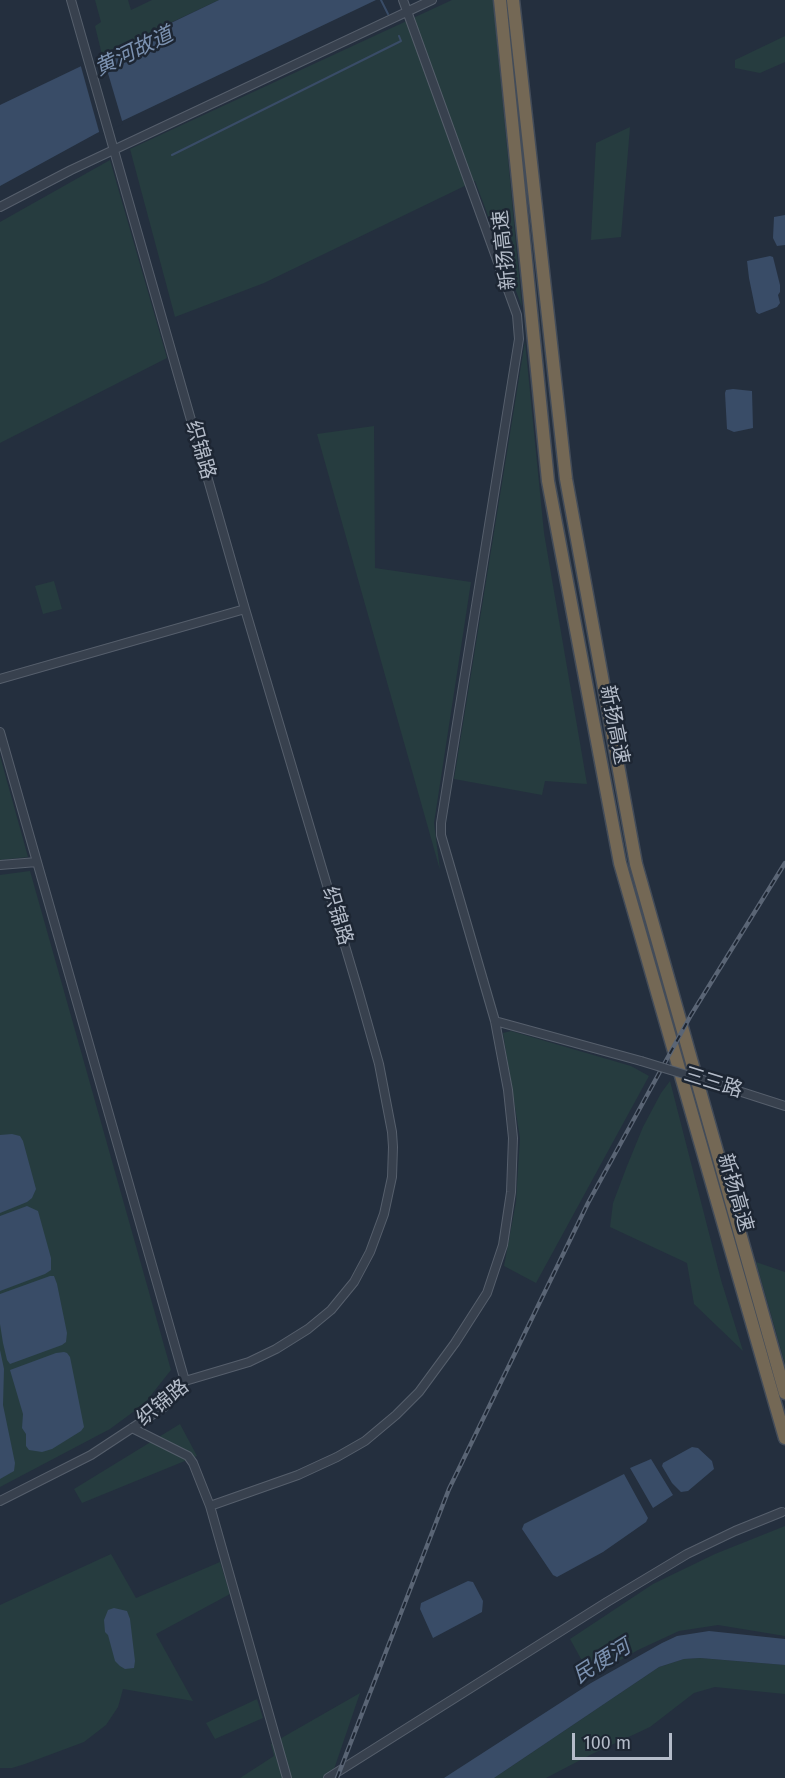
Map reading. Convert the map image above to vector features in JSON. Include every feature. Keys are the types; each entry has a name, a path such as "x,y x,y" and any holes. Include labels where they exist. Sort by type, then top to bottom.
{"highway":[{"name":"新扬高速","path":"500,0 548,482 620,863 785,1438"},
{"name":"新扬高速","path":"514,6 566,479 636,864 785,1393"}],"street":[{"name":"织锦路","path":"0,1501 91,1455 164,1407 177,1394 185,1381 241,1365 272,1351 308,1329 331,1310 354,1282 370,1252 384,1214 392,1177 392,1132 379,1064 245,609 71,0"},
{"path":"0,207 114,147 405,6 432,0"},
{"path":"210,1506 298,1475 337,1457 364,1441 396,1415 419,1392 455,1343 487,1293 503,1245 511,1192 513,1138 508,1090 495,1021 441,835 441,823 517,350 517,315 405,6"},
{"path":"0,679 245,609"},
{"path":"0,732 185,1381"},
{"path":"0,865 37,862"},
{"name":"三三路","path":"495,1021 641,1061 785,1106"},
{"path":"132,1428 188,1456 210,1506 287,1778"},
{"path":"328,1778 687,1554 782,1512"}],"green space":[{"path":"95,0 128,0 131,10 152,0 219,0 102,55 95,26 101,22"},
{"path":"452,0 493,0 522,307 475,181 264,283 175,317 130,149"},
{"path":"785,36 785,62 760,73 735,68 735,60"},
{"path":"630,127 621,237 591,240 596,143"},
{"path":"110,160 167,358 0,443 0,222"},
{"path":"525,341 544,533 587,784 545,781 542,795 454,779"},
{"path":"374,426 375,568 471,582 434,823 440,870 317,434"},
{"path":"54,581 62,609 43,614 35,586"},
{"path":"0,756 28,857 0,860"},
{"path":"30,871 171,1370 144,1404 110,1429 0,1487 0,875"},
{"path":"511,1031 631,1066 649,1076 536,1283 504,1266 516,1202 520,1138 503,1033"},
{"path":"670,1081 721,1280 743,1351 694,1304 687,1263 610,1227 613,1203 643,1127"},
{"path":"756,1262 785,1272 785,1364"},
{"path":"180,1424 197,1456 82,1503 74,1489"},
{"path":"785,1526 785,1636 718,1625 679,1631 638,1650 591,1677 570,1639 653,1584 715,1554"},
{"path":"111,1554 136,1598 220,1562 230,1594 156,1634 193,1701 123,1689 118,1707 106,1725 84,1742 25,1764 12,1768 0,1768 0,1605"},
{"path":"700,1658 785,1665 785,1694 715,1687 694,1693 650,1727 546,1778 494,1778 659,1667 684,1659"},
{"path":"360,1693 331,1778 240,1778 274,1756 271,1744"},
{"path":"257,1699 263,1718 215,1739 206,1723"}],"water":[{"name":"黄河故道","path":"219,0 376,0 97,133 0,186 0,105"},
{"path":"785,215 785,245 777,246 773,238 774,217"},
{"path":"773,257 780,285 778,295 780,303 777,307 759,314 756,312 747,261"},
{"path":"726,390 752,391 753,428 734,432 727,429 725,393"},
{"path":"0,1135 20,1136 23,1141 36,1189 32,1198 27,1202 0,1213"},
{"path":"27,1206 38,1211 51,1258 51,1270 0,1291 0,1216"},
{"path":"54,1276 57,1284 67,1333 66,1342 10,1364 7,1360 0,1324 0,1294"},
{"path":"0,1350 4,1369 3,1405 15,1463 14,1471 0,1479"},
{"path":"64,1352 70,1357 84,1427 52,1449 42,1452 29,1450 26,1446 26,1434 22,1428 23,1414 10,1370"},
{"path":"692,1447 698,1448 712,1461 714,1469 688,1491 681,1492 672,1483 662,1466 663,1463"},
{"path":"651,1459 673,1495 653,1508 630,1468"},
{"path":"624,1474 648,1518 646,1522 603,1552 557,1577 553,1575 522,1529 524,1524"},
{"path":"468,1581 473,1582 483,1601 482,1612 433,1638 420,1609 421,1603"},
{"path":"114,1608 127,1611 130,1619 134,1668 125,1669 115,1661 108,1635 105,1632 104,1620 108,1610"},
{"path":"709,1631 785,1639 785,1665 700,1658 684,1659 659,1667 494,1778 444,1778 591,1683 662,1643 677,1636"}],"pier":[{"path":"102,53 123,124 100,135 80,63"}],"waterway":[{"path":"381,0 388,14"},
{"path":"172,155 401,41 399,36"}],"railway":[{"path":"337,1778 449,1489 588,1203 691,1015 785,863"}],"water label":[{"name":"民便河","path":"602,1662"}]}
